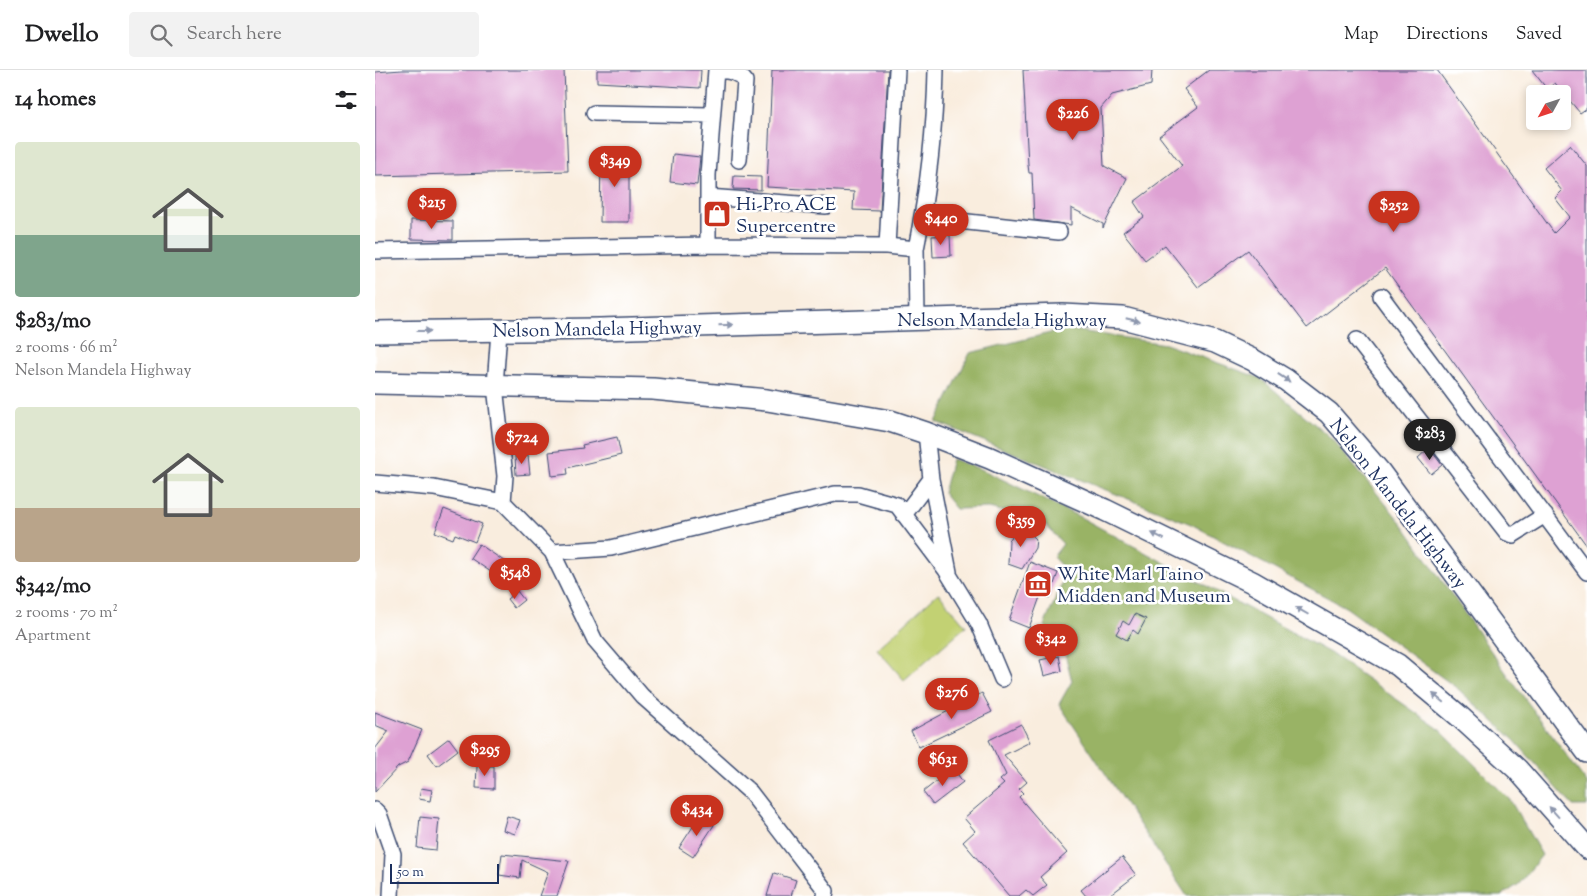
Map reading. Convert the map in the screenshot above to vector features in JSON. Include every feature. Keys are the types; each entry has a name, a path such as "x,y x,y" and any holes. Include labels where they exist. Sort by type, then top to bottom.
{"highway":[{"name":"Nelson Mandela Highway","path":"375,332 494,326 1063,315 1123,318 1215,342 1253,360 1286,380 1329,413 1379,471 1587,752"},
{"path":"375,383 503,382 653,389 767,400 890,421 926,433 990,458 1252,582 1398,665 1459,716 1517,769 1587,848"}],"street":[{"path":"708,245 711,115 716,70 733,72 741,76 745,81 739,160"},
{"path":"887,246 897,70"},
{"path":"917,318 916,249 929,186 935,119 936,70"},
{"path":"594,113 711,115"},
{"path":"708,198 826,206"},
{"path":"922,217 1059,232"},
{"path":"375,251 708,245 887,246 916,249"},
{"path":"1381,296 1587,572"},
{"path":"494,326 503,382 505,476 503,502"},
{"path":"1357,340 1507,533 1513,535 1519,533 1545,515"},
{"path":"926,433 931,479 951,578"},
{"path":"904,515 931,479"},
{"path":"375,483 434,488 503,502 552,552 595,641 642,696 750,792 827,894"},
{"path":"552,552 611,548 835,494 858,494 883,500 897,505 951,578 979,624 1003,679"},
{"path":"375,810 379,814 393,854 391,896"}],"green space":[{"path":"1066,329 1165,344 1260,378 1331,438 1404,526 1509,677 1587,783 1587,806 1573,806 1514,740 1458,689 1347,608 1191,524 936,422 970,353"},
{"path":"952,459 983,470 1082,518 1330,653 1438,728 1510,800 1542,855 1519,884 1501,896 1187,896 1059,704 1072,681 1063,646 1044,626 1067,572 1053,557 1063,544 1042,521 989,508 956,509 943,493"},
{"path":"938,593 966,626 904,680 877,649"}],"building":[{"path":"402,70 564,70 568,171 375,176 375,72"},
{"path":"597,70 701,70 700,88 597,82"},
{"path":"772,70 888,70 880,211 853,210 854,192 767,187"},
{"path":"1023,70 1152,70 1151,85 1112,95 1101,108 1104,166 1127,178 1103,228 1103,224 1071,208 1071,225 1034,220 1032,173 1029,173 1028,165"},
{"path":"1209,70 1437,70 1554,233 1570,217 1555,198 1562,191 1544,168 1570,145 1587,166 1587,546 1385,268 1307,328 1248,250 1198,287 1165,245 1145,260 1123,232 1144,217 1134,202 1182,166 1159,136 1198,107 1184,89"},
{"path":"1532,70 1587,70 1587,108 1580,113 1571,102 1571,85 1557,85 1555,83 1544,85"},
{"path":"601,154 629,154 629,222 600,222"},
{"path":"673,154 700,157 697,185 670,182"},
{"path":"734,176 761,177 761,190 733,189"},
{"path":"411,220 453,221 453,240 411,239"},
{"path":"950,235 951,256 933,257 932,236"},
{"path":"522,429 524,442 511,443 509,430"},
{"path":"617,437 621,455 567,468 568,474 552,476 549,452 583,448 582,445"},
{"path":"1429,448 1442,465 1431,474 1418,458"},
{"path":"528,455 530,474 516,475 515,456"},
{"path":"444,509 482,524 475,542 455,534 453,539 435,532"},
{"path":"1018,530 1027,530 1036,539 1035,548 1022,569 1008,564 1009,540"},
{"path":"479,544 520,572 513,582 496,570 494,574 470,558"},
{"name":"White Marl Taino Midden and Museum","path":"1030,562 1058,573 1049,598 1041,594 1029,628 1009,620"},
{"path":"517,591 524,600 514,608 507,599"},
{"path":"1135,614 1146,619 1138,634 1133,630 1127,640 1116,634 1123,621 1129,625"},
{"path":"1059,656 1062,671 1044,676 1040,660"},
{"path":"982,693 992,712 919,747 911,731"},
{"path":"375,712 422,730 408,762 398,767 375,792 375,749 389,731 375,725"},
{"path":"1021,724 1030,742 1004,755 1027,782 1019,789 1023,793 1019,797 1067,853 1040,877 1047,885 1033,896 1026,890 1019,896 1009,896 963,842 975,831 964,818 1004,784 1000,780 1006,775 989,740"},
{"path":"449,738 458,750 437,766 428,754"},
{"path":"477,766 494,766 494,789 476,788"},
{"path":"953,768 963,782 933,805 923,792"},
{"path":"421,788 432,790 430,801 419,799"},
{"path":"507,816 520,820 515,834 503,830"},
{"path":"700,816 714,825 693,857 679,848"},
{"path":"420,817 439,819 436,850 417,848"},
{"path":"502,854 569,861 557,896 539,896 548,872 522,860 520,878 499,875"},
{"path":"1122,857 1136,875 1109,896 1086,896 1081,890"},
{"path":"774,873 796,880 791,896 767,896"}],"place":[{"name":"Hi-Pro ACE Supercentre","path":"717,214"},
{"name":"White Marl Taino Midden and Museum","path":"1038,584"}]}
